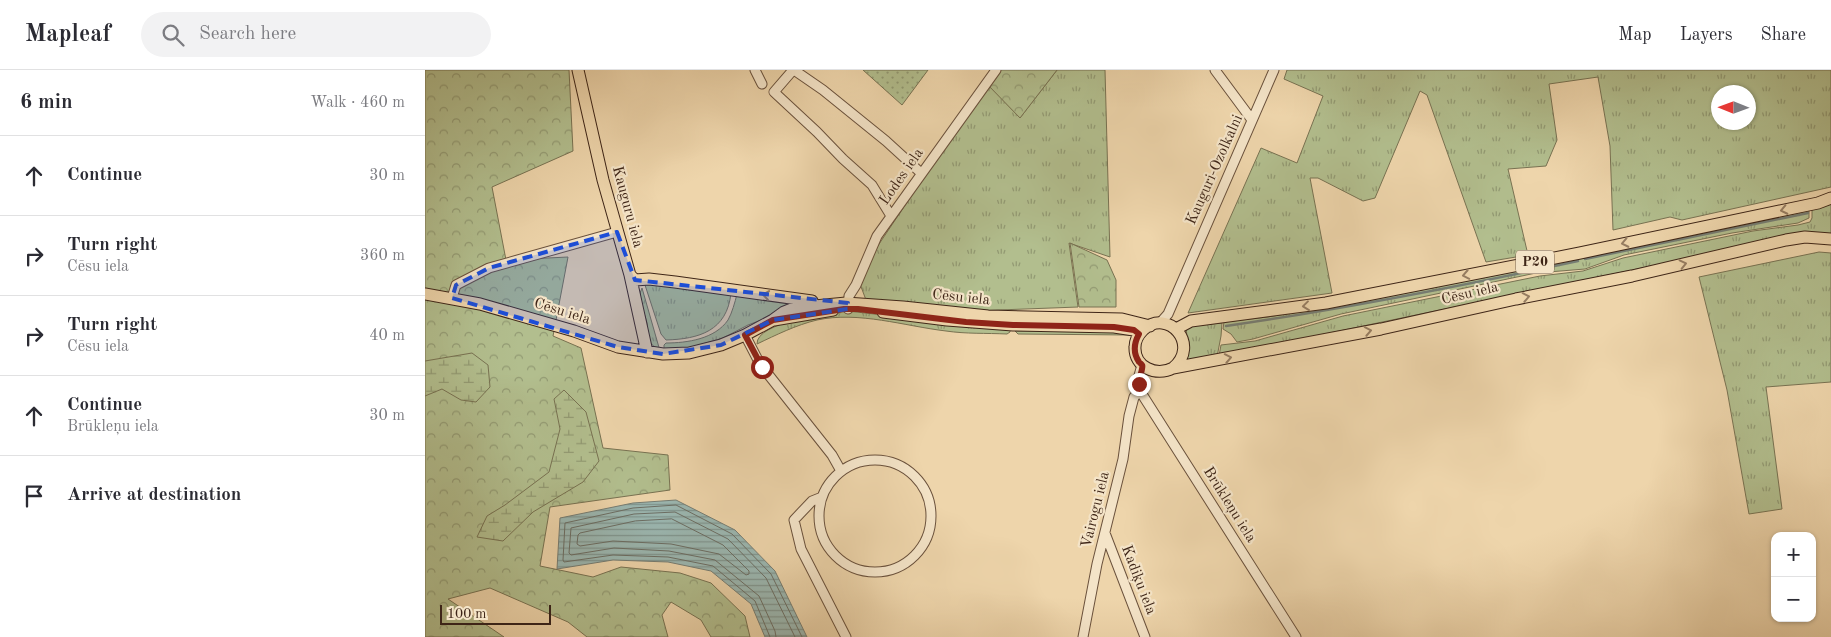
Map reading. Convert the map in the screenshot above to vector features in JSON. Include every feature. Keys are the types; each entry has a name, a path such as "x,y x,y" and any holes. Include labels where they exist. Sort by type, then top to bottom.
{"main road":[{"name":"Kauguru iela","path":"578,70 617,232 630,275 647,352"},
{"name":"Cēsu iela","path":"425,294 468,301 574,330 618,346 663,354 689,353 721,345 745,335 794,308 832,304 966,322 1114,327 1134,330 1139,334 1164,326 1191,321 1336,301 1580,253 1819,203 1831,198"},
{"name":"Cēsu iela","path":"1147,368 1162,372 1173,368 1381,329 1633,276 1786,240 1805,237 1831,239"},
{"path":"630,275 635,280 657,280 832,304"},
{"name":"Cēsu iela","path":"773,320 848,306 903,307 1013,318 1121,319 1164,326"},
{"path":"1164,326 1182,338 1184,350 1181,360 1173,368"},
{"path":"1139,334 1135,347 1136,354 1147,368"}],"street":[{"path":"755,70 761,84"},
{"path":"891,216 872,185 774,92 793,70 823,90 921,173"},
{"name":"Lodes iela","path":"848,306 849,295 856,285 877,236 996,70"},
{"path":"1215,70 1252,120"},
{"name":"Kauguri-Ozolkalni","path":"1164,326 1172,314 1182,280 1274,70"},
{"path":"452,298 456,285 489,268 617,232"},
{"path":"745,335 760,364 832,455 841,471"},
{"path":"1139,390 1138,380 1142,370 1147,368"},
{"name":"Vairogu iela","path":"1083,637 1105,532 1123,459 1133,397 1139,390"},
{"name":"Brūkleņu iela","path":"1139,390 1296,637"},
{"path":"878,460 895,463 911,472 923,485 930,501 932,518 928,536 919,551 907,563 892,570 877,573 861,571 847,565 835,555 825,542 820,528 819,512 822,497 828,486 841,471 861,462 878,460"},
{"path":"822,497 812,501 794,520 801,549 846,637"},
{"name":"Kadiķu iela","path":"1105,532 1145,637"}],"highlighted area":[{"path":"617,232 635,280 848,303 848,309 773,320 721,345 663,354 618,347 452,298 456,285 489,268"}],"green space":[{"path":"425,70 569,70 573,151 492,187 506,260 568,257 553,336 581,348 603,448 668,455 670,490 550,507 540,566 593,577 621,567 680,573 711,583 745,616 750,637 711,637 701,620 671,602 662,615 668,637 587,637 568,622 490,588 448,599 504,637 425,637"},
{"path":"863,70 928,70 902,105"},
{"path":"997,70 1057,70 1020,118 987,84"},
{"path":"1057,70 1105,70 1110,257 1069,243 1078,307 972,311 866,300 860,284 873,253 987,83 1020,118"},
{"path":"1287,70 1831,70 1831,187 1682,220 1670,217 1613,230 1610,146 1598,77 1549,84 1557,140 1546,166 1508,169 1528,255 1486,262 1427,95 1420,91 1375,198 1363,201 1318,178 1310,178 1332,293 1188,313 1261,148 1297,163 1323,96 1284,79"},
{"path":"1831,203 1831,234 1661,264 1219,356 1221,345 1255,341 1343,316 1540,276 1583,271 1623,258 1753,231 1810,222 1812,209"},
{"path":"1809,209 1809,218 1798,223 1732,233 1624,255 1585,269 1536,273 1341,314 1253,339 1237,342 1231,334 1223,329 1224,322 1346,304"},
{"path":"1070,243 1107,260 1116,280 1116,307 1079,307"},
{"path":"1819,252 1831,253 1831,382 1766,387 1782,509 1749,514 1727,390 1699,277"},
{"path":"649,282 731,293 724,316 709,330 690,338 666,340 661,334 645,285"},
{"path":"642,288 660,351 652,345 648,338 647,323 640,301"},
{"path":"737,294 793,302 777,314 748,325 723,338 681,350 664,350 666,343 691,341 716,332 728,320"},
{"path":"847,311 1010,329 1010,332 1007,334 961,333 881,320 849,317 817,320 786,330 757,344 760,336 781,324"},
{"path":"1222,323 1217,357 1186,363 1188,348 1186,326"},
{"path":"1114,330 1129,335 1018,334 1015,331"},
{"path":"472,353 488,365 490,387 476,402 461,400 442,389 425,396 425,361"},
{"path":"564,390 586,412 599,461 583,482 533,512 503,541 477,537 487,516 549,472 560,429 554,399"}],"water":[{"path":"676,500 735,530 775,571 807,637 765,637 751,604 711,571 668,562 613,560 557,569 560,518 633,503"}],"waterway":[{"path":"1585,259 1808,213"},
{"path":"1226,326 1402,296 1578,261"}],"route":[{"path":"762,367 745,335 773,320 827,311 858,309 966,322 1114,327 1134,330 1139,334 1135,347 1136,354 1142,365 1138,380 1139,388 1139,384"}]}
